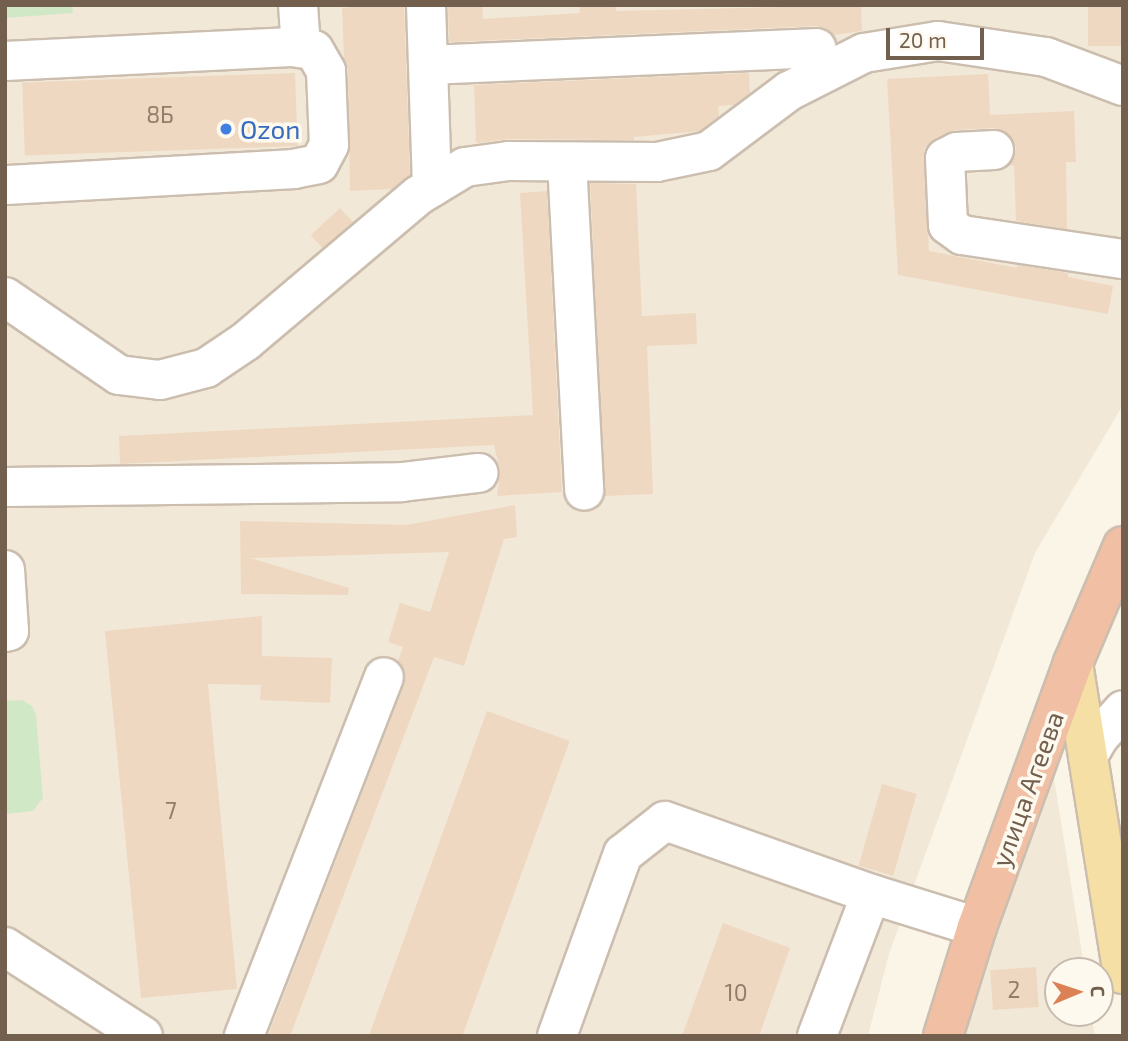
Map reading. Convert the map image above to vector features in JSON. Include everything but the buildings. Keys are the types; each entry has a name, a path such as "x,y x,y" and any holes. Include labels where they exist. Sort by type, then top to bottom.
{"highway":[{"name":"улица Агеева","path":"943,1036 977,926 1073,663 1123,547"}],"main road":[{"path":"1073,663 1123,974"}],"lane":[{"path":"298,5 301,48"},
{"path":"426,5 432,187"},
{"path":"5,297 119,375 160,380 206,368 246,341 432,187 465,167 509,161 657,162 709,151 789,91 864,52 938,41 1046,57 1123,86"},
{"path":"5,61 301,48 314,50 326,71 329,145 319,163 294,169 5,185"},
{"path":"430,65 817,48"},
{"path":"993,150 957,152 945,158 948,225 962,235 1123,259"},
{"path":"567,162 584,491"},
{"path":"5,487 402,482 478,473"},
{"path":"5,570 9,631 5,632"},
{"path":"244,1036 384,677"},
{"path":"1088,756 1099,737 1123,710"},
{"path":"556,1036 623,854 665,821 871,894 977,926"},
{"path":"817,1036 871,894"},
{"path":"5,947 143,1036"}],"shaded area":[{"path":"5,5 1123,5 1123,405 1035,553 889,954 868,1036 5,1036"},
{"path":"1050,753 1083,957 1044,957 1044,1027 1093,1027 1095,1036 964,1036"}],"green space":[{"path":"5,5 72,5 73,13 5,18"},
{"path":"22,700 32,706 36,715 43,798 33,811 5,814 5,701"}],"place":[{"name":"Ozon","path":"226,129"}]}
